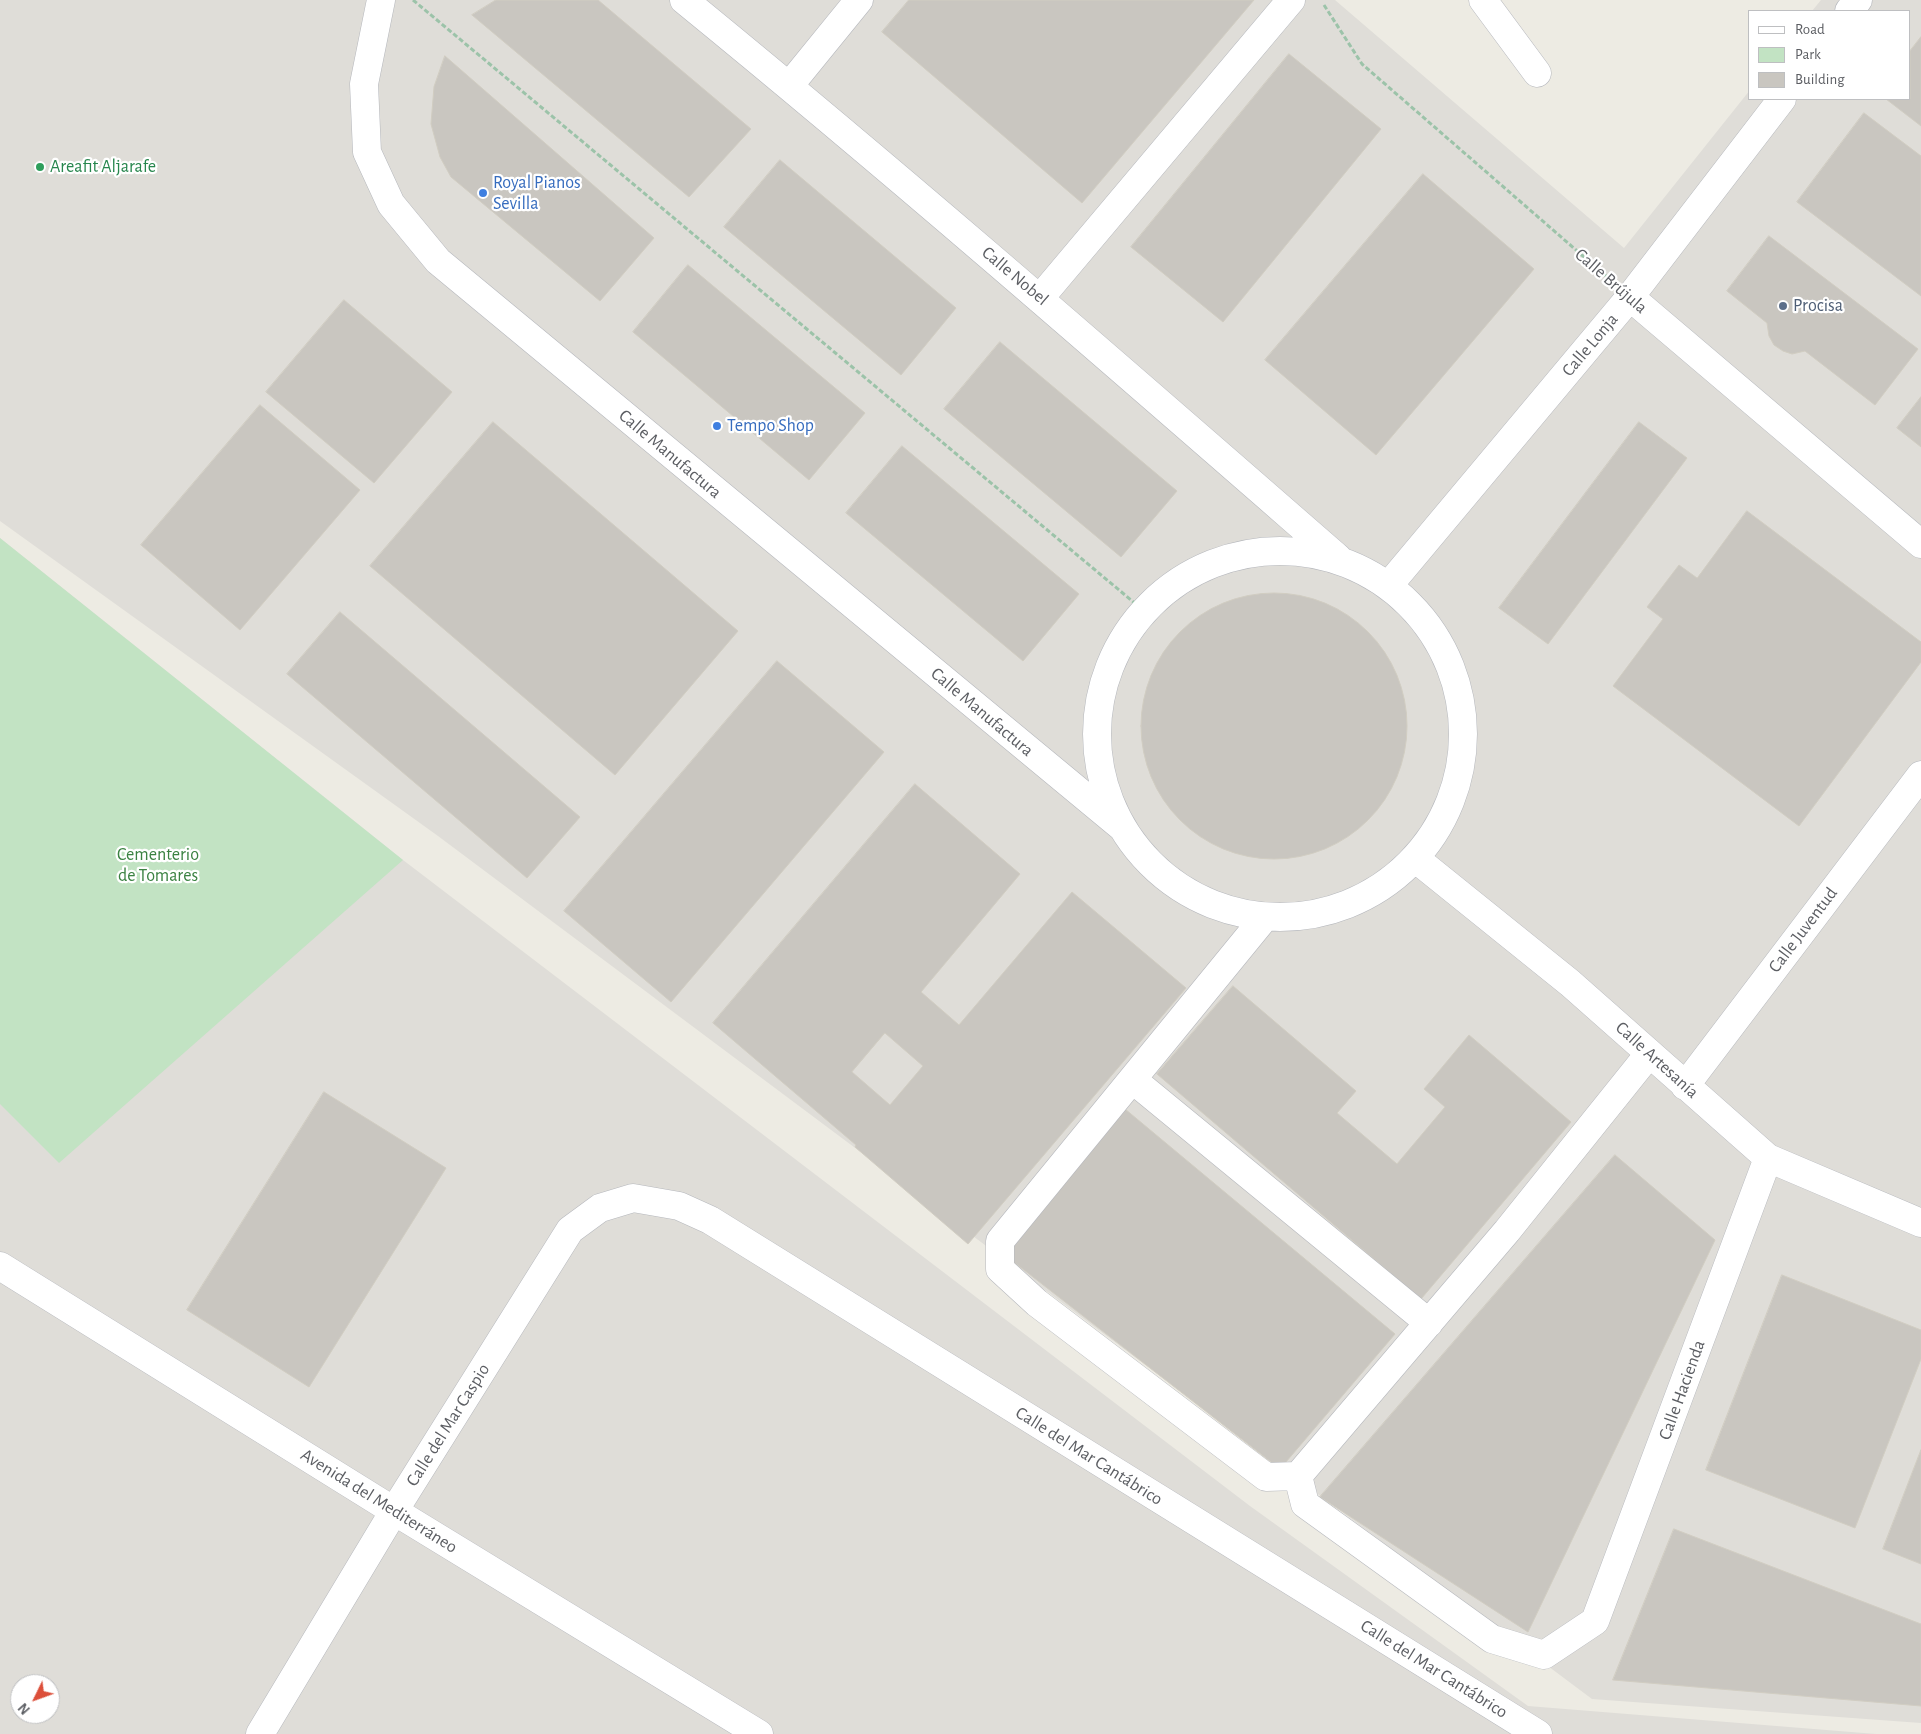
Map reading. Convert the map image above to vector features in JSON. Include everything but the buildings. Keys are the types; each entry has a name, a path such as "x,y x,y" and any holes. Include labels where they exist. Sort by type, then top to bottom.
{"street":[{"name":"Calle Manufactura","path":"382,0 364,84 367,152 391,204 438,261 1123,828"},
{"name":"Calle Nobel","path":"684,0 1040,298 1340,559"},
{"path":"789,86 859,0"},
{"path":"1040,298 1291,0"},
{"path":"1483,0 1537,73"},
{"path":"1850,10 1858,0"},
{"name":"Calle Lonja","path":"1389,585 1630,297 1781,100"},
{"name":"Calle Brújula","path":"1630,297 1921,544"},
{"path":"1287,550 1340,559 1389,585 1426,621 1452,666 1464,716 1462,768 1445,816 1416,859 1384,886 1347,906 1306,916 1264,917 1209,903 1160,872 1123,828 1104,786 1096,739 1101,693 1117,649 1143,610 1184,576 1234,555 1287,550"},
{"name":"Calle Juventud","path":"1685,1086 1921,775"},
{"name":"Calle Artesanía","path":"1416,859 1570,983 1768,1158 1921,1223"},
{"path":"1264,917 1000,1241 1000,1269 1036,1303 1266,1477 1298,1476 1507,1231 1649,1054"},
{"path":"1133,1080 1429,1323"},
{"name":"Calle Hacienda","path":"1298,1476 1305,1504 1492,1639 1544,1655 1595,1621 1768,1158"},
{"name":"Calle del Mar Caspio","path":"260,1734 394,1511 570,1230 600,1208 633,1198"},
{"name":"Calle del Mar Cantábrico","path":"633,1198 679,1206 710,1220 1538,1734"},
{"name":"Avenida del Mediterráneo","path":"0,1266 394,1511 759,1734"}],"path":[{"path":"413,0 1143,610"},
{"name":"Calle Brújula","path":"1321,0 1362,64 1630,297"}],"shaded area":[{"path":"0,0 1335,0 1624,248 1748,93 1748,100 1911,100 1911,10 1813,10 1821,0 1921,0 1921,1723 1592,1699 438,836 0,521"},
{"path":"0,538 403,860 1250,1506 1528,1706 1876,1734 0,1734"}],"green space":[{"name":"Cementerio de Tomares","path":"0,538 403,860 59,1163 0,1104"}],"place":[{"name":"Areafit Aljarafe","path":"40,167"},
{"name":"Royal Pianos Sevilla","path":"483,193"},
{"name":"Procisa","path":"1783,306"},
{"name":"Tempo Shop","path":"717,426"}]}
